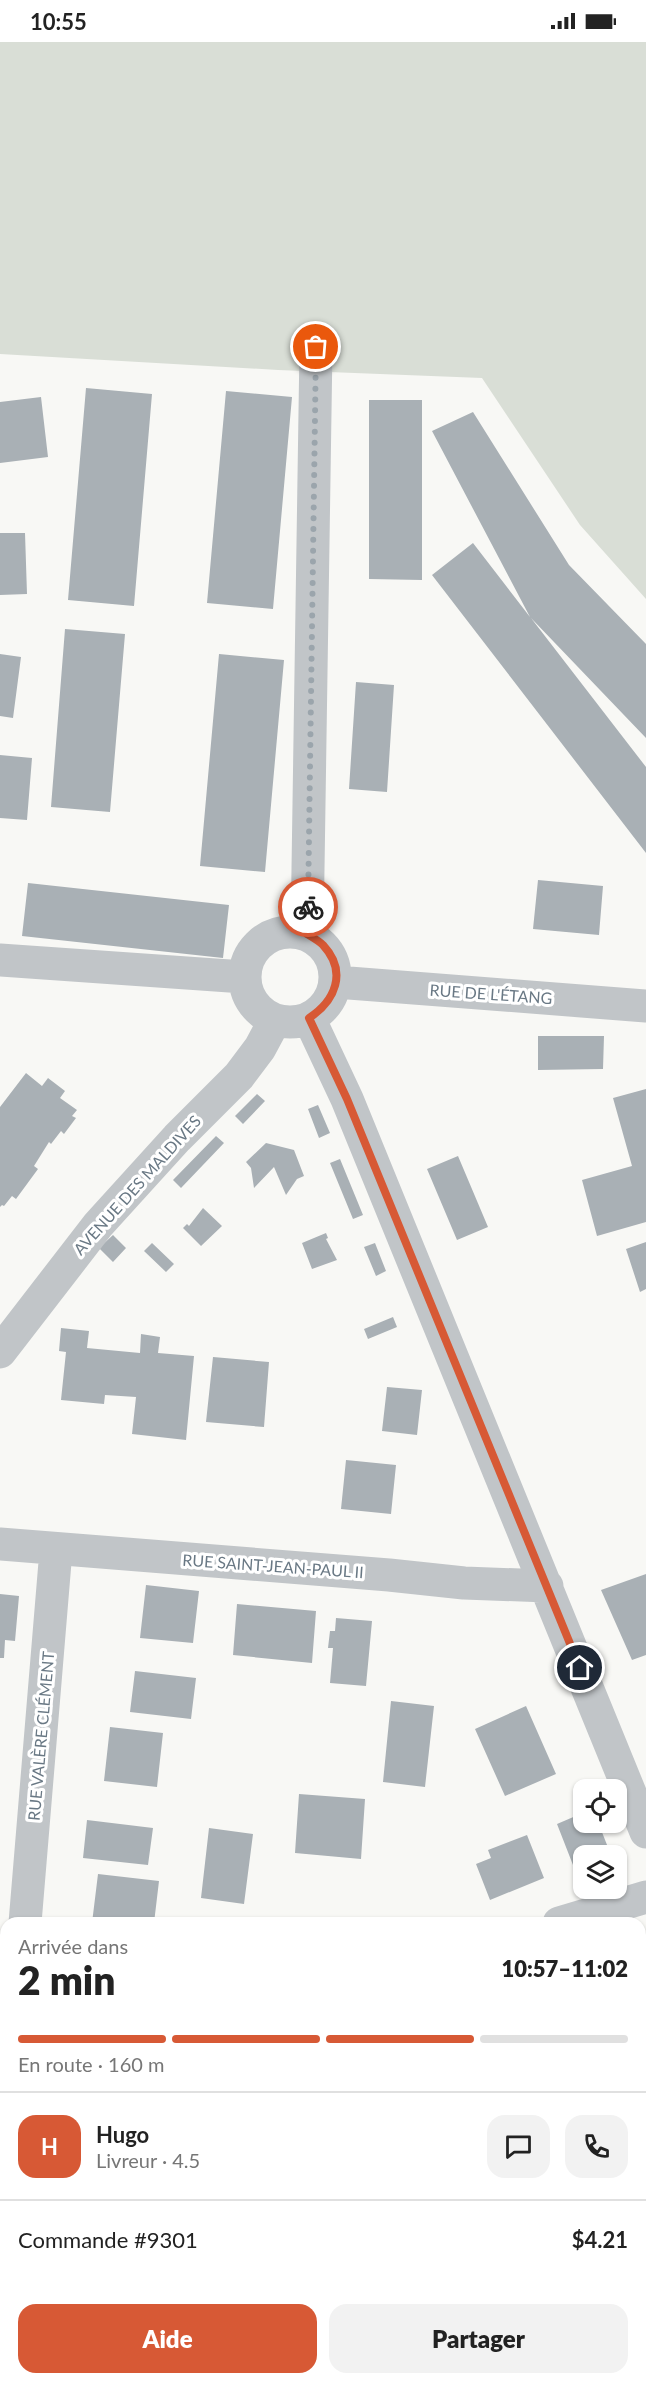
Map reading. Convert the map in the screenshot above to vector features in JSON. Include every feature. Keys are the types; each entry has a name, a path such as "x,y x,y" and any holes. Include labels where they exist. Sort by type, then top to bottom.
{"street":[{"path":"307,934 316,347"},
{"path":"286,931 307,934 323,945 334,963 336,982 332,998 323,1009 309,1018 292,1022 275,1020 260,1011 249,997 244,977 247,959 256,945 269,936 286,931"},
{"path":"0,960 244,977"},
{"name":"RUE DE L'ÉTANG","path":"336,982 646,1006"},
{"path":"309,1018 347,1099 646,1832"},
{"name":"AVENUE DES MALDIVES","path":"0,1352 98,1225 177,1138 239,1076 260,1048 275,1020"},
{"name":"RUE SAINT-JEAN-PAUL II","path":"0,1544 464,1583 547,1586"},
{"name":"RUE VALÈRE CLÉMENT","path":"25,1917 56,1550"},
{"path":"580,1917 646,1898"}],"shaded area":[{"path":"0,42 646,42 646,599 580,525 482,378 278,370 0,354"}],"building":[{"path":"86,388 152,394 134,606 68,600"},
{"path":"226,391 292,397 273,609 207,603"},
{"path":"41,397 48,457 0,463 0,402"},
{"path":"369,400 422,400 422,580 369,579"},
{"path":"473,412 569,565 646,644 646,738 531,618 646,767 646,853 432,575 473,543 530,617 432,431"},
{"path":"0,533 25,533 27,594 0,595"},
{"path":"65,629 125,634 110,812 51,807"},
{"path":"0,654 21,657 13,718 0,716"},
{"path":"219,654 284,660 265,872 200,866"},
{"path":"356,682 394,685 387,792 349,789"},
{"path":"0,755 32,758 27,820 0,818"},
{"path":"538,880 603,886 599,935 533,929"},
{"path":"28,883 229,905 223,958 22,936"},
{"path":"538,1036 604,1036 603,1069 538,1070"},
{"path":"26,1073 42,1086 48,1078 65,1091 60,1098 77,1110 72,1116 76,1118 64,1134 61,1131 51,1144 49,1142 34,1166 38,1169 16,1199 12,1196 4,1206 0,1207 0,1107"},
{"path":"646,1089 646,1222 597,1236 582,1180 632,1166 613,1098"},
{"path":"257,1094 265,1101 243,1124 235,1116"},
{"path":"318,1105 330,1133 319,1138 308,1109"},
{"path":"216,1136 224,1143 181,1188 173,1180"},
{"path":"266,1143 294,1150 304,1176 297,1179 286,1195 274,1167 254,1188 251,1168 246,1162"},
{"path":"458,1156 488,1227 457,1240 427,1169"},
{"path":"340,1159 363,1215 353,1219 330,1163"},
{"path":"203,1208 222,1226 201,1246 183,1228 187,1224 189,1226"},
{"path":"326,1233 328,1238 326,1239 337,1260 312,1269 302,1243"},
{"path":"113,1235 126,1248 113,1262 99,1248"},
{"path":"646,1242 646,1289 640,1292 626,1249"},
{"path":"152,1243 174,1264 166,1272 144,1251"},
{"path":"375,1243 386,1271 376,1276 364,1247"},
{"path":"393,1317 397,1327 368,1339 364,1329"},
{"path":"61,1328 89,1331 87,1348 140,1353 141,1334 160,1337 158,1353 194,1356 186,1440 132,1434 136,1397 105,1395 104,1404 61,1400 66,1352 59,1351"},
{"path":"213,1357 269,1362 264,1427 206,1422"},
{"path":"387,1387 422,1390 417,1435 382,1431"},
{"path":"346,1460 396,1465 391,1514 341,1509"},
{"path":"646,1574 646,1655 632,1660 601,1590"},
{"path":"146,1585 199,1591 193,1643 140,1638"},
{"path":"0,1594 19,1596 15,1641 5,1640 4,1658 0,1658"},
{"path":"237,1604 316,1611 312,1663 233,1655"},
{"path":"336,1618 372,1621 366,1686 330,1683 333,1648 328,1648 330,1631 335,1631"},
{"path":"135,1671 196,1678 191,1719 130,1712"},
{"path":"391,1701 434,1706 425,1787 383,1782"},
{"path":"526,1706 556,1774 505,1796 475,1729"},
{"path":"110,1727 163,1733 157,1787 104,1781"},
{"path":"299,1794 365,1799 361,1859 295,1853"},
{"path":"573,1817 573,1833 602,1833 607,1845 573,1845 573,1865 557,1824"},
{"path":"87,1820 153,1828 148,1865 83,1858"},
{"path":"209,1828 253,1834 244,1904 201,1898"},
{"path":"527,1835 544,1878 490,1900 476,1864 491,1858 488,1850"},
{"path":"98,1874 159,1881 155,1917 93,1917"}],"way so far":[{"path":"308,907 316,347"}],"route":[{"path":"308,907 307,934 323,945 334,963 336,982 332,998 323,1009 309,1018 347,1099 580,1668"}]}
